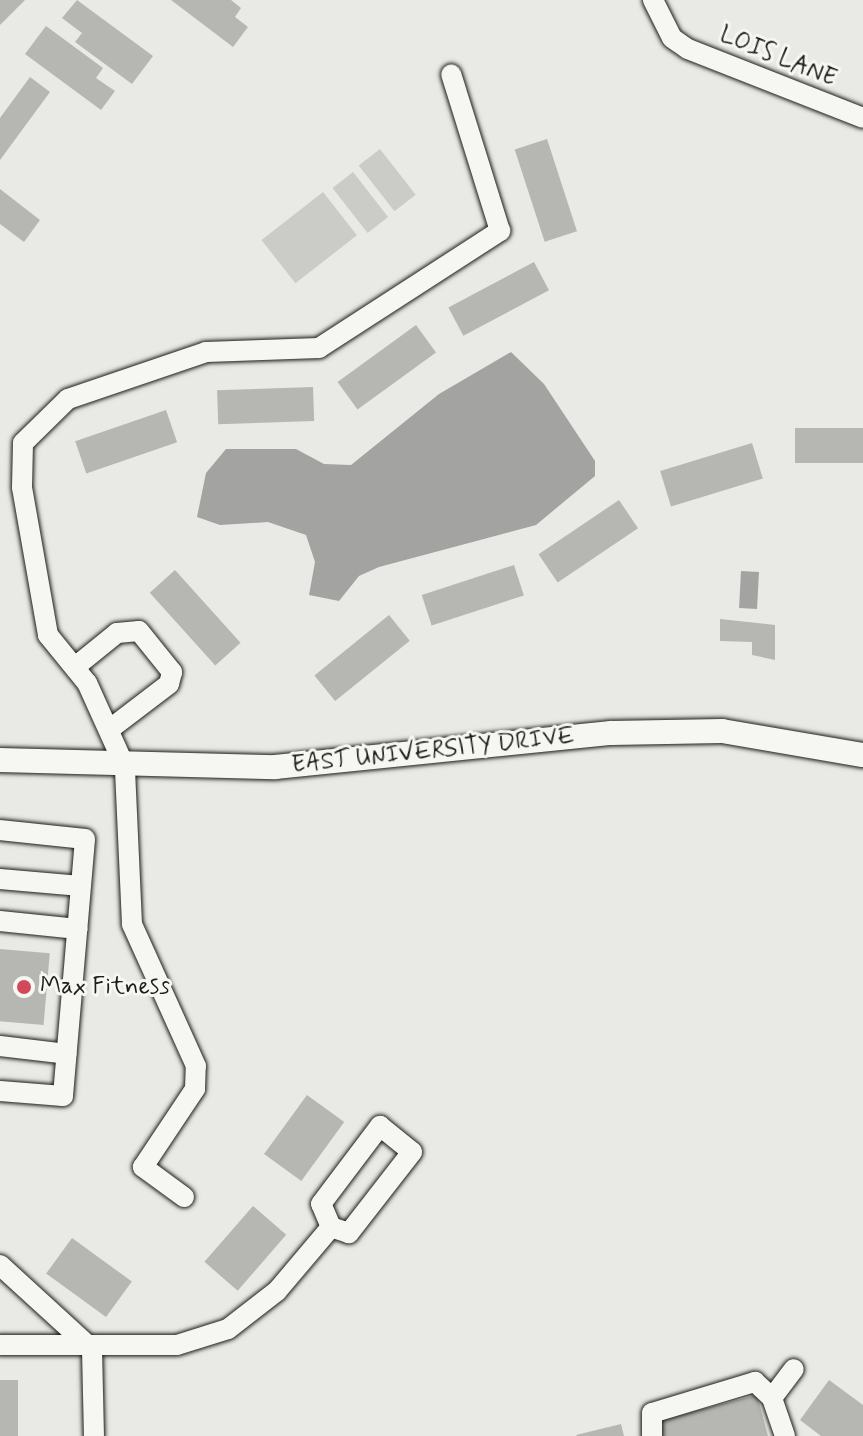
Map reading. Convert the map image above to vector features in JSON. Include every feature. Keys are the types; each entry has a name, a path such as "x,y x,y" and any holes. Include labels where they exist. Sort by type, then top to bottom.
{"main road":[{"name":"EAST UNIVERSITY DRIVE","path":"0,760 125,767 275,767 611,733 709,731 863,755"}],"street":[{"name":"LOIS LANE","path":"653,0 672,38 688,49 863,118"},
{"path":"184,1197 143,1167 195,1089 196,1066 132,924 125,767 110,729 75,667 48,635 22,487 23,443 68,399 206,352 319,348 500,231 451,74"},
{"path":"75,667 117,633 139,631 172,672 169,684 110,729"},
{"path":"0,830 85,839 63,1096 0,1091"},
{"path":"0,879 81,886"},
{"path":"0,921 78,929"},
{"path":"0,1046 67,1054"},
{"path":"380,1126 412,1152 349,1233 331,1227 321,1204 380,1126"},
{"path":"0,1345 92,1349 177,1345 228,1329 277,1291 331,1227"},
{"path":"0,1265 92,1349 94,1436"},
{"path":"772,1398 794,1369"},
{"path":"652,1436 652,1413 755,1382 772,1398 785,1436"}],"shaded area":[{"path":"380,149 416,195 394,211 359,166"},
{"path":"353,172 388,217 368,233 333,188"},
{"path":"323,192 357,235 295,283 262,240"},
{"path":"511,352 544,384 595,461 595,476 536,525 379,567 359,576 339,601 309,595 315,562 306,535 268,522 220,525 197,517 206,473 226,449 296,449 324,464 351,465 439,394"},
{"path":"741,571 759,572 757,609 739,608"}],"building":[{"path":"0,0 25,0 0,25"},
{"path":"77,0 153,56 132,84 75,42 82,33 62,18"},
{"path":"171,0 231,0 241,8 235,17 248,27 233,47"},
{"path":"46,26 103,68 96,78 115,91 101,110 25,54"},
{"path":"30,77 50,92 0,160 0,118"},
{"path":"547,139 577,231 545,242 515,150"},
{"path":"0,189 40,220 24,242 0,224"},
{"path":"534,262 549,290 463,336 448,308"},
{"path":"416,325 436,353 358,410 338,382"},
{"path":"313,387 314,421 218,424 217,390"},
{"path":"166,410 177,442 86,473 75,441"},
{"path":"795,428 863,428 863,463 795,463"},
{"path":"752,443 763,478 671,506 660,471"},
{"path":"619,500 638,528 558,582 539,554"},
{"path":"514,565 524,595 432,625 422,595"},
{"path":"175,570 241,643 215,666 150,593"},
{"path":"389,615 410,641 335,701 314,675"},
{"path":"720,619 775,625 775,660 752,655 752,642 720,641"},
{"name":"Max Fitness","path":"0,949 50,953 44,1025 0,1021"},
{"path":"307,1095 344,1122 301,1181 264,1154"},
{"path":"253,1206 286,1235 238,1291 204,1262"},
{"path":"72,1238 132,1281 106,1317 46,1274"},
{"path":"0,1380 18,1380 18,1436 0,1436"},
{"path":"829,1380 863,1405 863,1436 821,1436 800,1420"},
{"path":"757,1395 768,1436 661,1436 657,1421"},
{"path":"621,1424 624,1436 576,1435"}],"place":[{"name":"Max Fitness","path":"24,987"}]}
